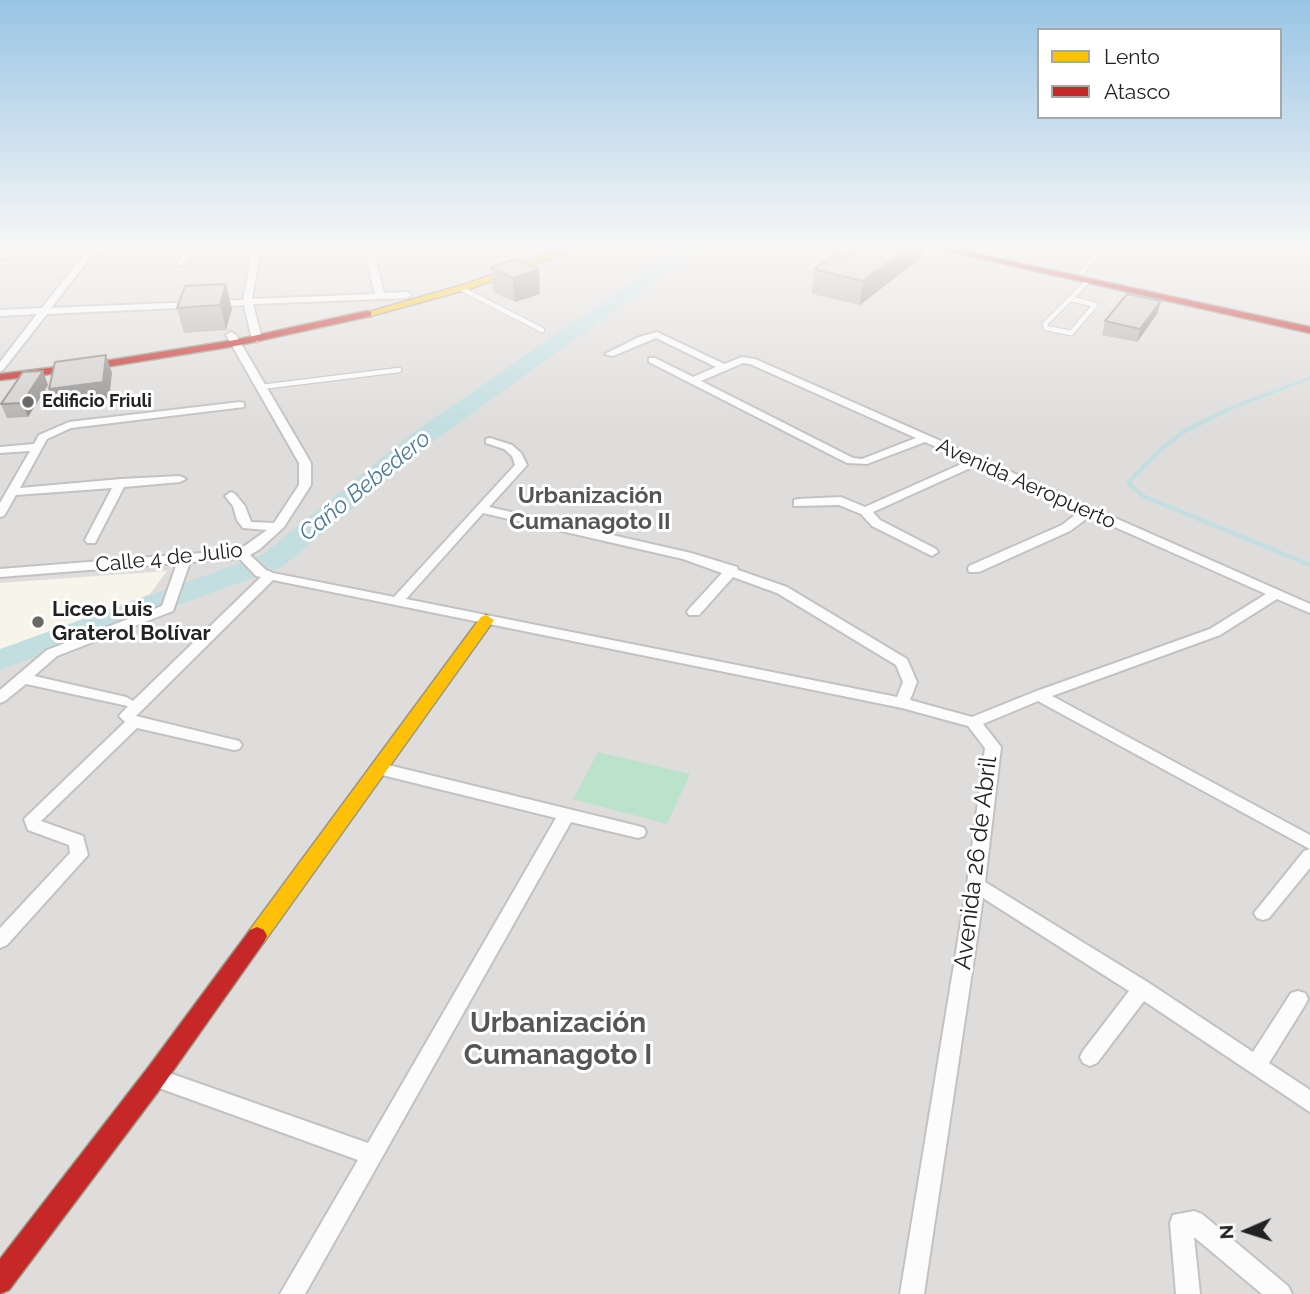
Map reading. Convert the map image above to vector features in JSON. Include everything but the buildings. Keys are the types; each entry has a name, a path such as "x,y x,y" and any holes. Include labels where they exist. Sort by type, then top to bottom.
{"main road":[{"path":"255,335 364,306"},
{"path":"0,377 99,365 332,323 396,306"},
{"path":"1210,306 1310,330"},
{"path":"1229,306 1310,323"},
{"path":"0,368 233,339"},
{"path":"0,1281 155,1077 486,620"}],"street":[{"path":"0,368 46,306"},
{"path":"0,313 128,306"},
{"path":"248,306 255,335"},
{"path":"610,354 657,335 725,368"},
{"name":"Calle 4 de Julio","path":"0,573 242,554 256,547 278,527 305,485 305,463 233,339"},
{"path":"652,360 851,461 863,462 922,439"},
{"name":"Avenida Aeropuerto","path":"725,368 742,360 752,361 922,439 1310,608"},
{"path":"694,380 725,368"},
{"path":"1,510 43,437 69,425 240,405"},
{"path":"398,600 520,465 516,455 508,447 490,441"},
{"path":"0,450 37,447"},
{"path":"865,511 975,462"},
{"path":"12,492 180,479"},
{"path":"91,540 121,482"},
{"path":"231,496 239,506 247,525 278,527"},
{"path":"798,503 841,500 865,511 876,523 932,552"},
{"path":"480,509 687,556 782,590 902,662 910,682 901,704"},
{"path":"974,569 1066,528 1087,512"},
{"path":"242,554 266,574 901,704 973,722 1039,695 1215,632 1276,594"},
{"path":"0,698 52,653 168,608 185,558"},
{"path":"694,612 732,570"},
{"path":"234,745 134,723 127,716 266,574"},
{"path":"22,678 126,702"},
{"path":"1039,695 1310,843"},
{"name":"Avenida 26 de Abril","path":"912,1294 976,885 993,747 973,722"},
{"path":"0,940 79,855 77,841 34,826 32,819 134,723"},
{"path":"380,769 638,832"},
{"path":"292,1294 567,814"},
{"path":"1263,913 1310,856"},
{"path":"976,885 1142,989 1310,1102"},
{"path":"1090,1057 1142,989"},
{"path":"1256,1066 1298,999"},
{"path":"155,1077 373,1155"},
{"path":"1188,1294 1181,1223 1194,1222 1280,1294"}],"lane":[{"path":"496,306 542,330"},
{"path":"1064,306 1045,324 1046,328 1070,333 1075,331 1095,306"},
{"path":"261,387 398,370"}],"shaded area":[{"path":"0,306 1310,306 1310,1294 0,1294"},
{"path":"688,568 759,589 745,617 671,604"},
{"name":"Liceo Luis Graterol Bolívar","path":"167,571 150,594 0,650 0,583"}],"green space":[{"path":"598,752 690,774 667,824 573,799"}],"waterway":[{"name":"Caño Bebedero","path":"0,660 272,561 419,440 610,306"},
{"path":"1221,412 1310,378"},
{"path":"1225,411 1183,432 1160,450 1128,483 1143,496 1310,565"}],"traffic: slow":[{"path":"367,314 395,306"},
{"path":"257,936 486,620"}],"traffic: jam":[{"path":"1203,306 1310,330"},
{"path":"0,377 99,365 235,343 367,314"},
{"path":"0,1281 155,1077 257,936"}],"place":[{"name":"Edificio Friuli","path":"28,402"},
{"name":"Liceo Luis Graterol Bolívar","path":"38,622"}],"district":[{"name":"Urbanización Cumanagoto II","path":"590,509"},
{"name":"Urbanización Cumanagoto I","path":"558,1040"}]}
